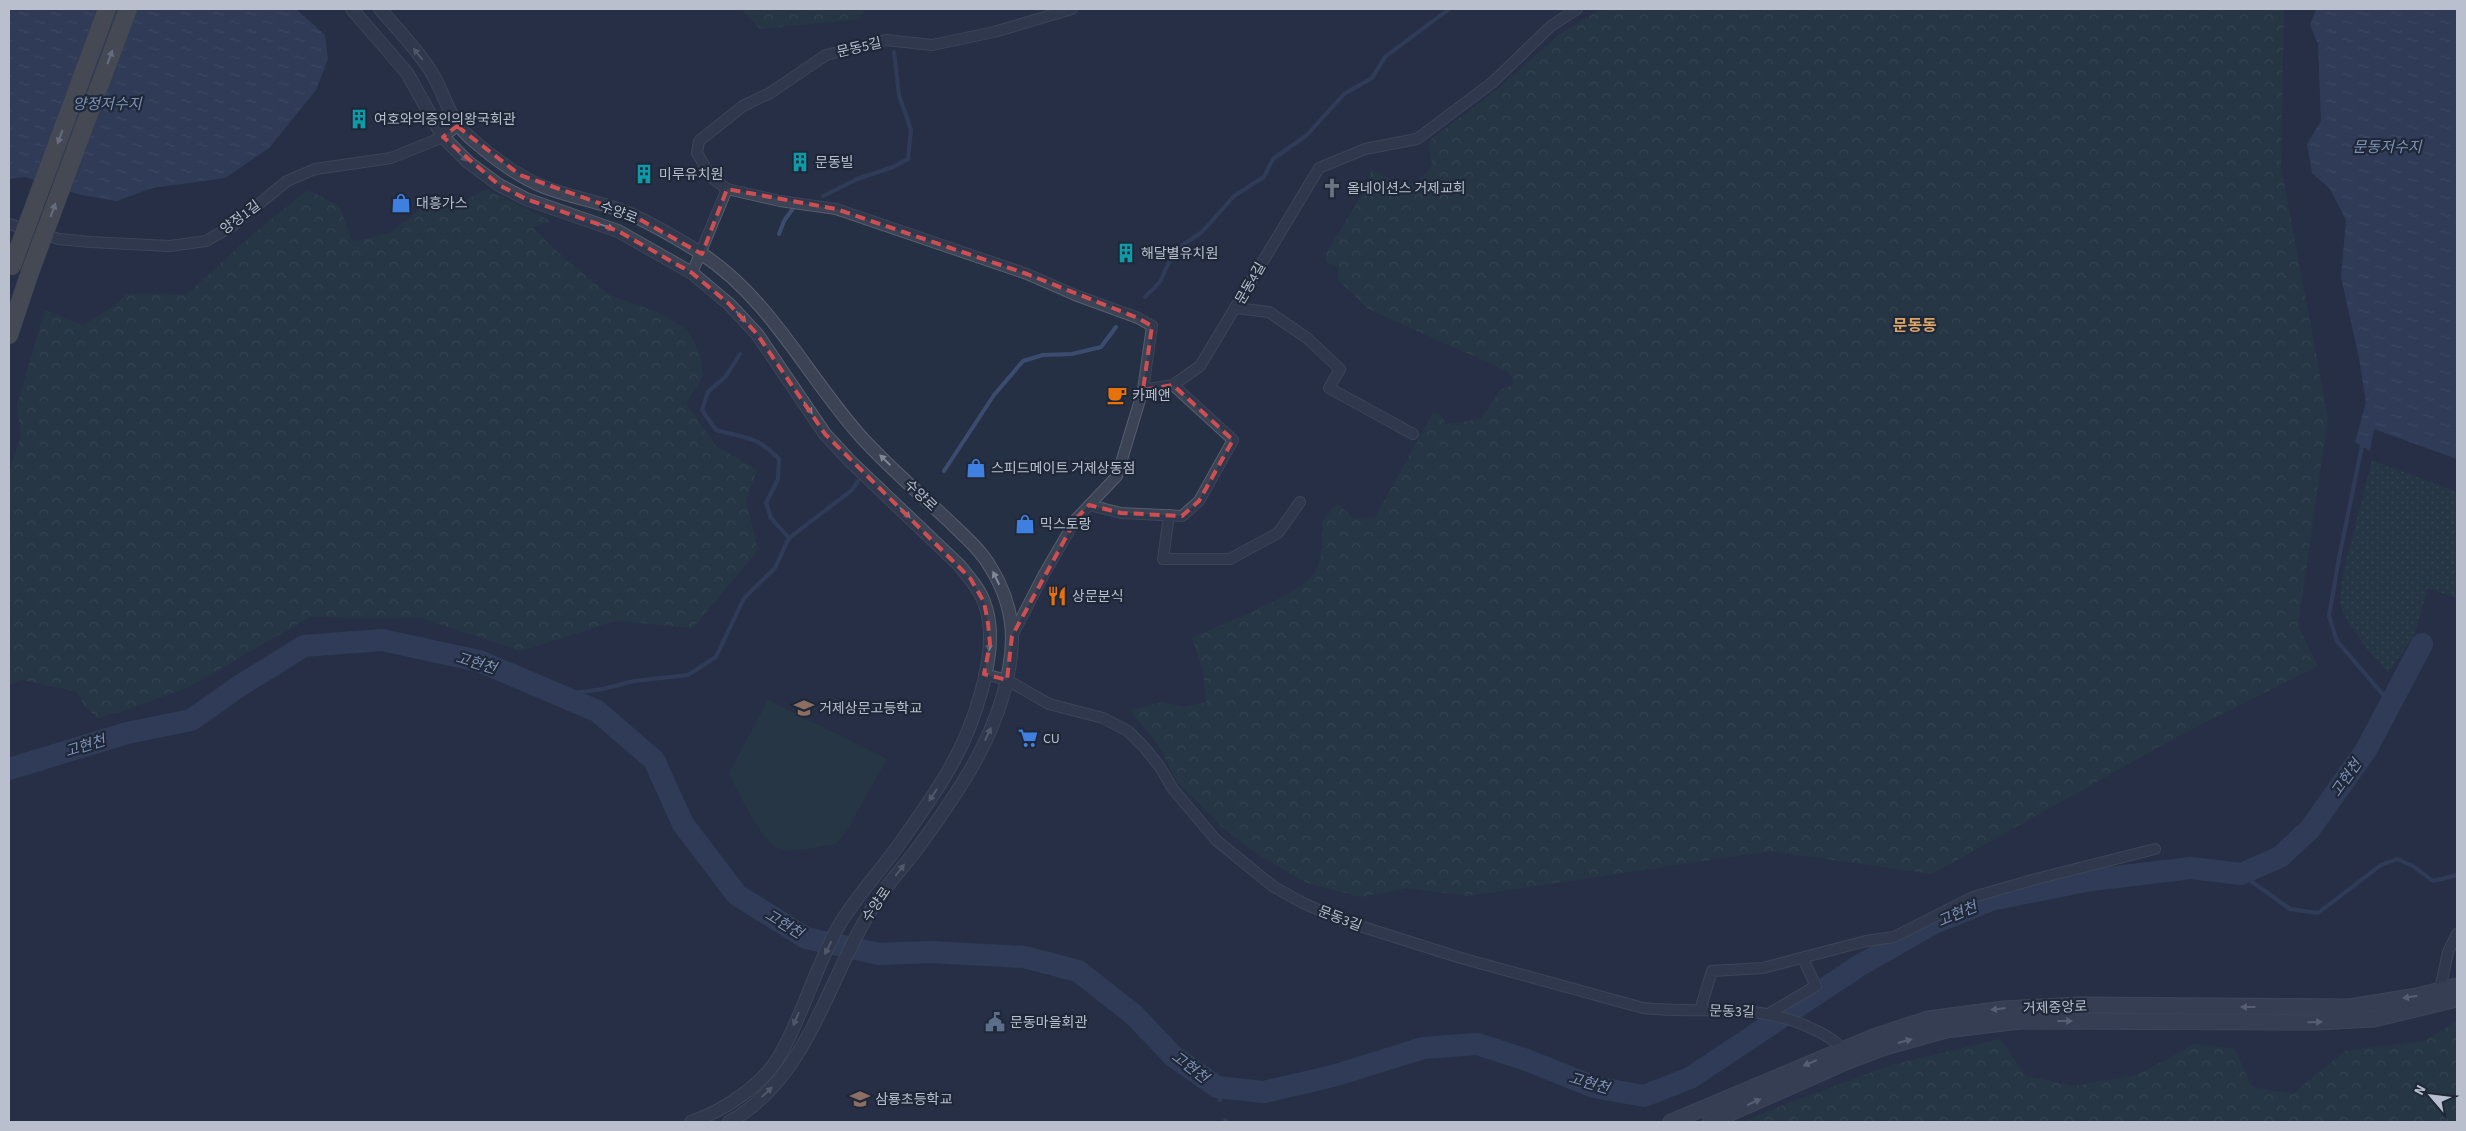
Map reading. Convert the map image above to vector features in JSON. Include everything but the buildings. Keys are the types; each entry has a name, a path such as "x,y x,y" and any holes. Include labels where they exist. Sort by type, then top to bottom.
{"highway":[{"path":"10,272 107,9"},
{"path":"9,335 30,272 128,9"}],"main road":[{"name":"거제중앙로","path":"2439,998 2457,986"},
{"name":"거제중앙로","path":"1671,1122 1845,1055 1928,1019 2004,1009 2078,1006 2350,1007 2439,998 2457,1000"},
{"name":"거제중앙로","path":"1710,1122 1845,1055"}],"street":[{"name":"수양로","path":"352,9 406,73 443,137 468,162 498,185 526,199 618,231 692,274 728,304 757,334 825,434 850,462 870,479 970,578 984,602 990,644 984,674 969,727 949,771 897,847 867,884 841,922 815,974 786,1042 769,1070 728,1105 710,1116 691,1122"},
{"name":"수양로","path":"380,9 422,57 434,76 457,126 493,157 520,175 544,187 630,214 702,254 740,283 772,318 841,413 866,442 974,545 990,565 1008,603 1012,636 1007,680 991,729 966,779 881,894 862,924 793,1064 756,1102 729,1122"},
{"name":"문동5길","path":"728,189 711,177 706,169 697,153 699,141 743,106 770,93 826,55 886,40 932,45 994,32 1072,9"},
{"name":"문동4길","path":"1144,390 1173,385 1200,366 1320,168 1365,149 1417,139 1493,82 1552,26 1577,9"},
{"name":"양정1길","path":"9,224 59,239 90,242 170,246 206,241 232,226 286,181 316,169 392,158 443,137 457,126"},
{"path":"692,274 728,189 780,201 836,209 1028,274 1075,295 1138,318 1152,326 1144,390 1117,476 1076,519 1044,574 1012,636"},
{"path":"1236,308 1269,312 1307,338 1340,369 1329,388 1413,434"},
{"path":"1089,505 1121,513 1182,516 1199,501 1233,440 1173,385"},
{"path":"1169,515 1163,558 1230,559 1278,533 1300,502"},
{"name":"문동3길","path":"984,674 1007,680 1049,704 1102,718 1128,731 1144,747 1160,767 1173,789 1216,840 1274,887 1303,903 1344,920 1443,952 1612,1000 1668,1011 1740,1010 1770,1013 1807,1026 1830,1038 1845,1055"},
{"path":"1700,1010 1712,971 1763,968 1866,942 1894,937 1973,897 2155,849"},
{"path":"2439,998 2448,952 2457,934"},
{"path":"1770,1013 1816,986 1803,959"}],"highlighted area":[{"path":"457,126 520,175 630,214 702,254 727,189 836,209 1027,274 1138,318 1152,326 1143,390 1173,385 1233,440 1199,501 1182,516 1121,513 1089,505 1076,519 1012,636 1007,680 984,674 990,644 988,623 984,602 970,578 825,434 757,334 729,304 692,273 618,231 526,199 499,185 443,137"}],"green space":[{"path":"741,9 865,9 860,19 760,29"},
{"path":"1601,9 2284,9 2281,167 2328,418 2298,626 2318,666 2175,738 1932,874 1770,851 1468,896 1409,888 1360,897 1307,883 1258,855 1224,829 1178,783 1159,746 1130,710 1163,702 1184,707 1206,702 1203,671 1192,638 1259,609 1308,580 1316,571 1320,561 1322,522 1337,503 1353,518 1375,517 1434,412 1441,415 1446,424 1481,419 1500,390 1515,384 1509,372 1368,309 1338,280 1338,267 1326,262 1326,253 1365,190 1371,170 1405,186 1420,181 1432,166 1429,141 1499,88 1560,34"},
{"path":"486,189 551,221 532,227 565,259 611,296 655,311 688,330 699,352 703,376 686,403 716,446 757,470 746,501 758,550 693,628 615,621 521,651 421,618 310,617 187,688 123,711 97,718 84,706 78,692 23,680 9,685 9,473 21,436 17,405 45,310 83,325 116,305 126,294 186,295 253,234 308,190 339,206 353,242 390,233 431,201 452,208"},
{"path":"2372,460 2457,492 2457,598 2428,588 2414,636 2388,673 2366,647 2345,617 2340,603 2342,578"},
{"path":"768,700 887,759 846,832 836,844 799,850 777,848 771,844 758,826 732,781 729,773"},
{"path":"2457,1021 2457,1122 1744,1122 1783,1105 1891,1065 2000,1039 2026,1076 2075,1086 2137,1075 2195,1044 2235,1049 2252,1087 2293,1094 2345,1051 2424,1041"}],"water":[{"name":"양정저수지","path":"9,9 296,9 325,35 328,59 316,90 269,148 225,178 152,188 117,201 81,195 25,177 9,179"},
{"name":"문동저수지","path":"2316,9 2457,9 2457,459 2374,429 2370,451 2355,442 2366,402 2359,358 2341,277 2346,220 2330,189 2312,173 2307,144 2321,121 2318,44 2310,25"}],"waterway":[{"path":"1145,297 1160,282 1174,251 1202,232 1234,196 1264,177 1273,159 1307,135 1344,94 1372,78 1385,57 1449,9"},
{"path":"823,196 857,179 893,167 908,159 911,130 899,95 894,52"},
{"path":"779,234 784,221 794,207"},
{"path":"944,471 994,395 1023,361 1043,355 1072,354 1101,347 1116,327"},
{"path":"740,354 726,376 708,392 702,410 716,430 757,442 779,459 778,479 766,503 771,518 789,538"},
{"path":"2362,446 2329,616 2337,641 2391,704"},
{"path":"560,695 603,689 634,681 688,675 716,657 744,598 775,568 789,538 852,490 858,481"},
{"name":"고현천","path":"9,769 127,733 191,720 241,685 304,646 382,640 479,661 597,711 654,760 683,824 737,895 806,938 879,954 931,952 1024,957 1078,971 1134,1015 1173,1056 1217,1087 1264,1092 1333,1076 1423,1048 1477,1044 1524,1059 1594,1087 1644,1096 1690,1078 1857,967 1934,923 1991,900 2091,880 2191,868 2241,874 2280,857 2310,829 2366,750 2422,644"},
{"path":"2241,874 2290,909 2318,913 2381,865 2397,859 2413,866 2433,881 2457,875"},
{"path":"1217,1087 1220,1100"}],"place":[{"name":"여호와의증인의왕국회관","path":"359,119"},
{"name":"문동빌","path":"800,162"},
{"name":"미루유치원","path":"644,174"},
{"name":"올네이션스 거제교회","path":"1332,188"},
{"name":"대흥가스","path":"401,203"},
{"name":"해달별유치원","path":"1126,253"},
{"name":"카페앤","path":"1117,395"},
{"name":"스피드메이트 거제상동점","path":"976,468"},
{"name":"믹스토랑","path":"1025,524"},
{"name":"상문분식","path":"1057,596"},
{"name":"거제상문고등학교","path":"804,708"},
{"name":"CU","path":"1028,738"},
{"name":"문동마을회관","path":"995,1022"},
{"name":"삼룡초등학교","path":"860,1099"}],"district":[{"name":"문동동","path":"1915,325"}]}
